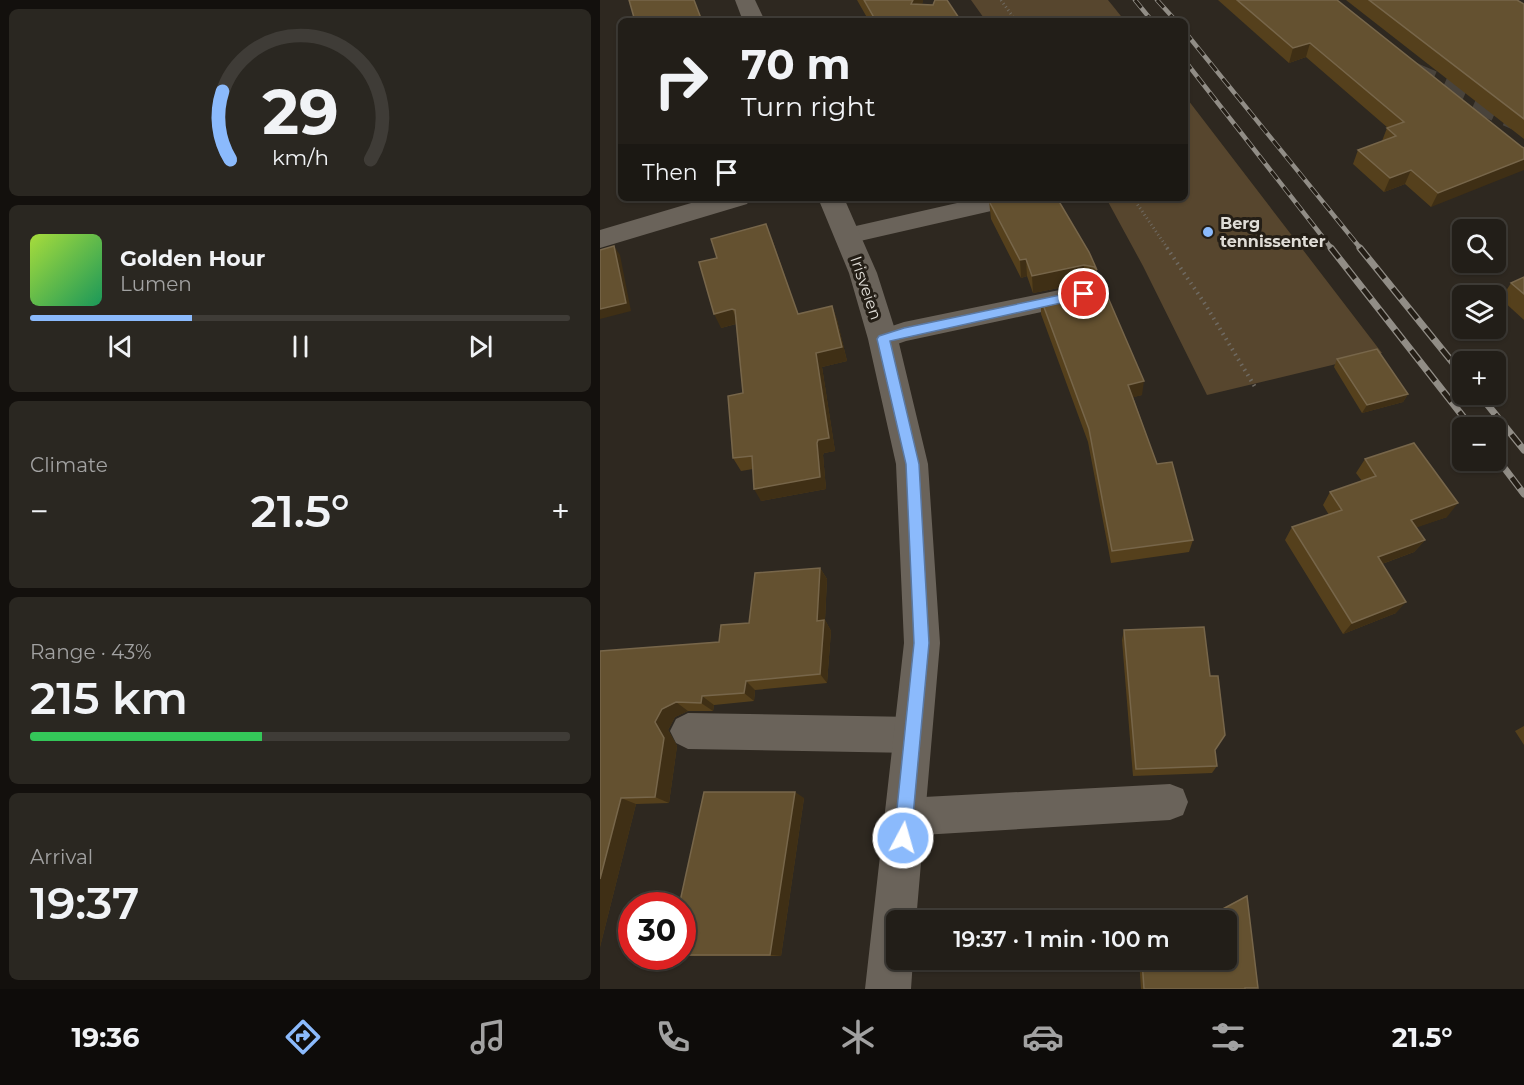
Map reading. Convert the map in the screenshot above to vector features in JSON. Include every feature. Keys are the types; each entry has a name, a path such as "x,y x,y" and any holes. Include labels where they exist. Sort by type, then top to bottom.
{"street":[{"path":"745,0 753,18"},
{"path":"600,239 728,201"},
{"name":"Irisveien","path":"832,201 862,273 883,339 912,464 922,643 888,989"}],"lane":[{"path":"847,236 1000,201"},
{"path":"883,339 904,332 1084,294"},
{"path":"688,731 913,735"},
{"path":"905,817 1170,802"}],"path":[{"path":"1001,0 1014,18"},
{"path":"1135,201 1205,304 1255,387"}],"shaded area":[{"path":"971,0 1108,0 1123,18 984,18"},
{"name":"Berg tennissenter","path":"1188,100 1382,353 1207,395 1143,266 1108,201 1188,201"}],"building":[{"path":"629,0 694,0 701,18 634,18"},
{"path":"864,0 913,0 911,4 933,5 935,0 947,0 959,18 874,18"},
{"path":"1237,0 1337,0 1524,148 1524,159 1438,193 1411,170 1390,178 1358,150 1396,136 1387,128 1404,122 1310,43 1293,48"},
{"path":"1369,0 1517,0 1524,4 1524,119"},
{"path":"989,201 1059,201 1097,270 1084,265 1032,276 1026,259 1020,260"},
{"path":"766,224 798,314 832,306 842,347 816,353 829,438 818,440 817,443 820,477 754,489 752,456 733,458 728,396 743,393 735,310 714,314 699,262 717,258 711,239"},
{"path":"614,246 626,303 600,309 600,250"},
{"path":"1524,277 1524,294 1511,283"},
{"path":"1100,279 1144,381 1128,385 1157,464 1172,462 1193,540 1112,551 1089,429 1041,299 1094,288"},
{"path":"1377,349 1408,394 1367,405 1337,359"},
{"path":"1414,443 1458,503 1411,520 1425,540 1378,557 1406,602 1352,623 1292,527 1342,510 1330,492 1376,476 1365,459"},
{"path":"820,568 817,621 824,620 820,674 746,681 744,693 702,696 701,703 676,702 662,709 655,722 664,738 655,797 621,798 600,879 600,651 719,642 721,625 749,623 755,573"},
{"path":"1204,627 1210,676 1218,676 1225,735 1215,750 1217,766 1136,769 1124,630"},
{"path":"704,792 795,792 770,955 696,955 696,892 682,892"},
{"path":"1247,896 1258,988 1144,989 1143,970 1237,970 1237,910 1221,910"}],"tunnel":[{"path":"1411,73 1524,122"}],"railway":[{"path":"1135,0 1150,18"},
{"path":"1157,0 1173,18"},
{"path":"1188,36 1361,249"},
{"path":"1188,65 1332,249"},
{"path":"1331,248 1463,417"},
{"path":"1360,248 1452,362"},
{"path":"1488,405 1524,450"},
{"path":"1506,470 1524,494"}],"place":[{"name":"Berg tennissenter","path":"1208,232"}],"route":[{"path":"903,838 922,643 912,464 883,339 904,332 1084,294"}]}
